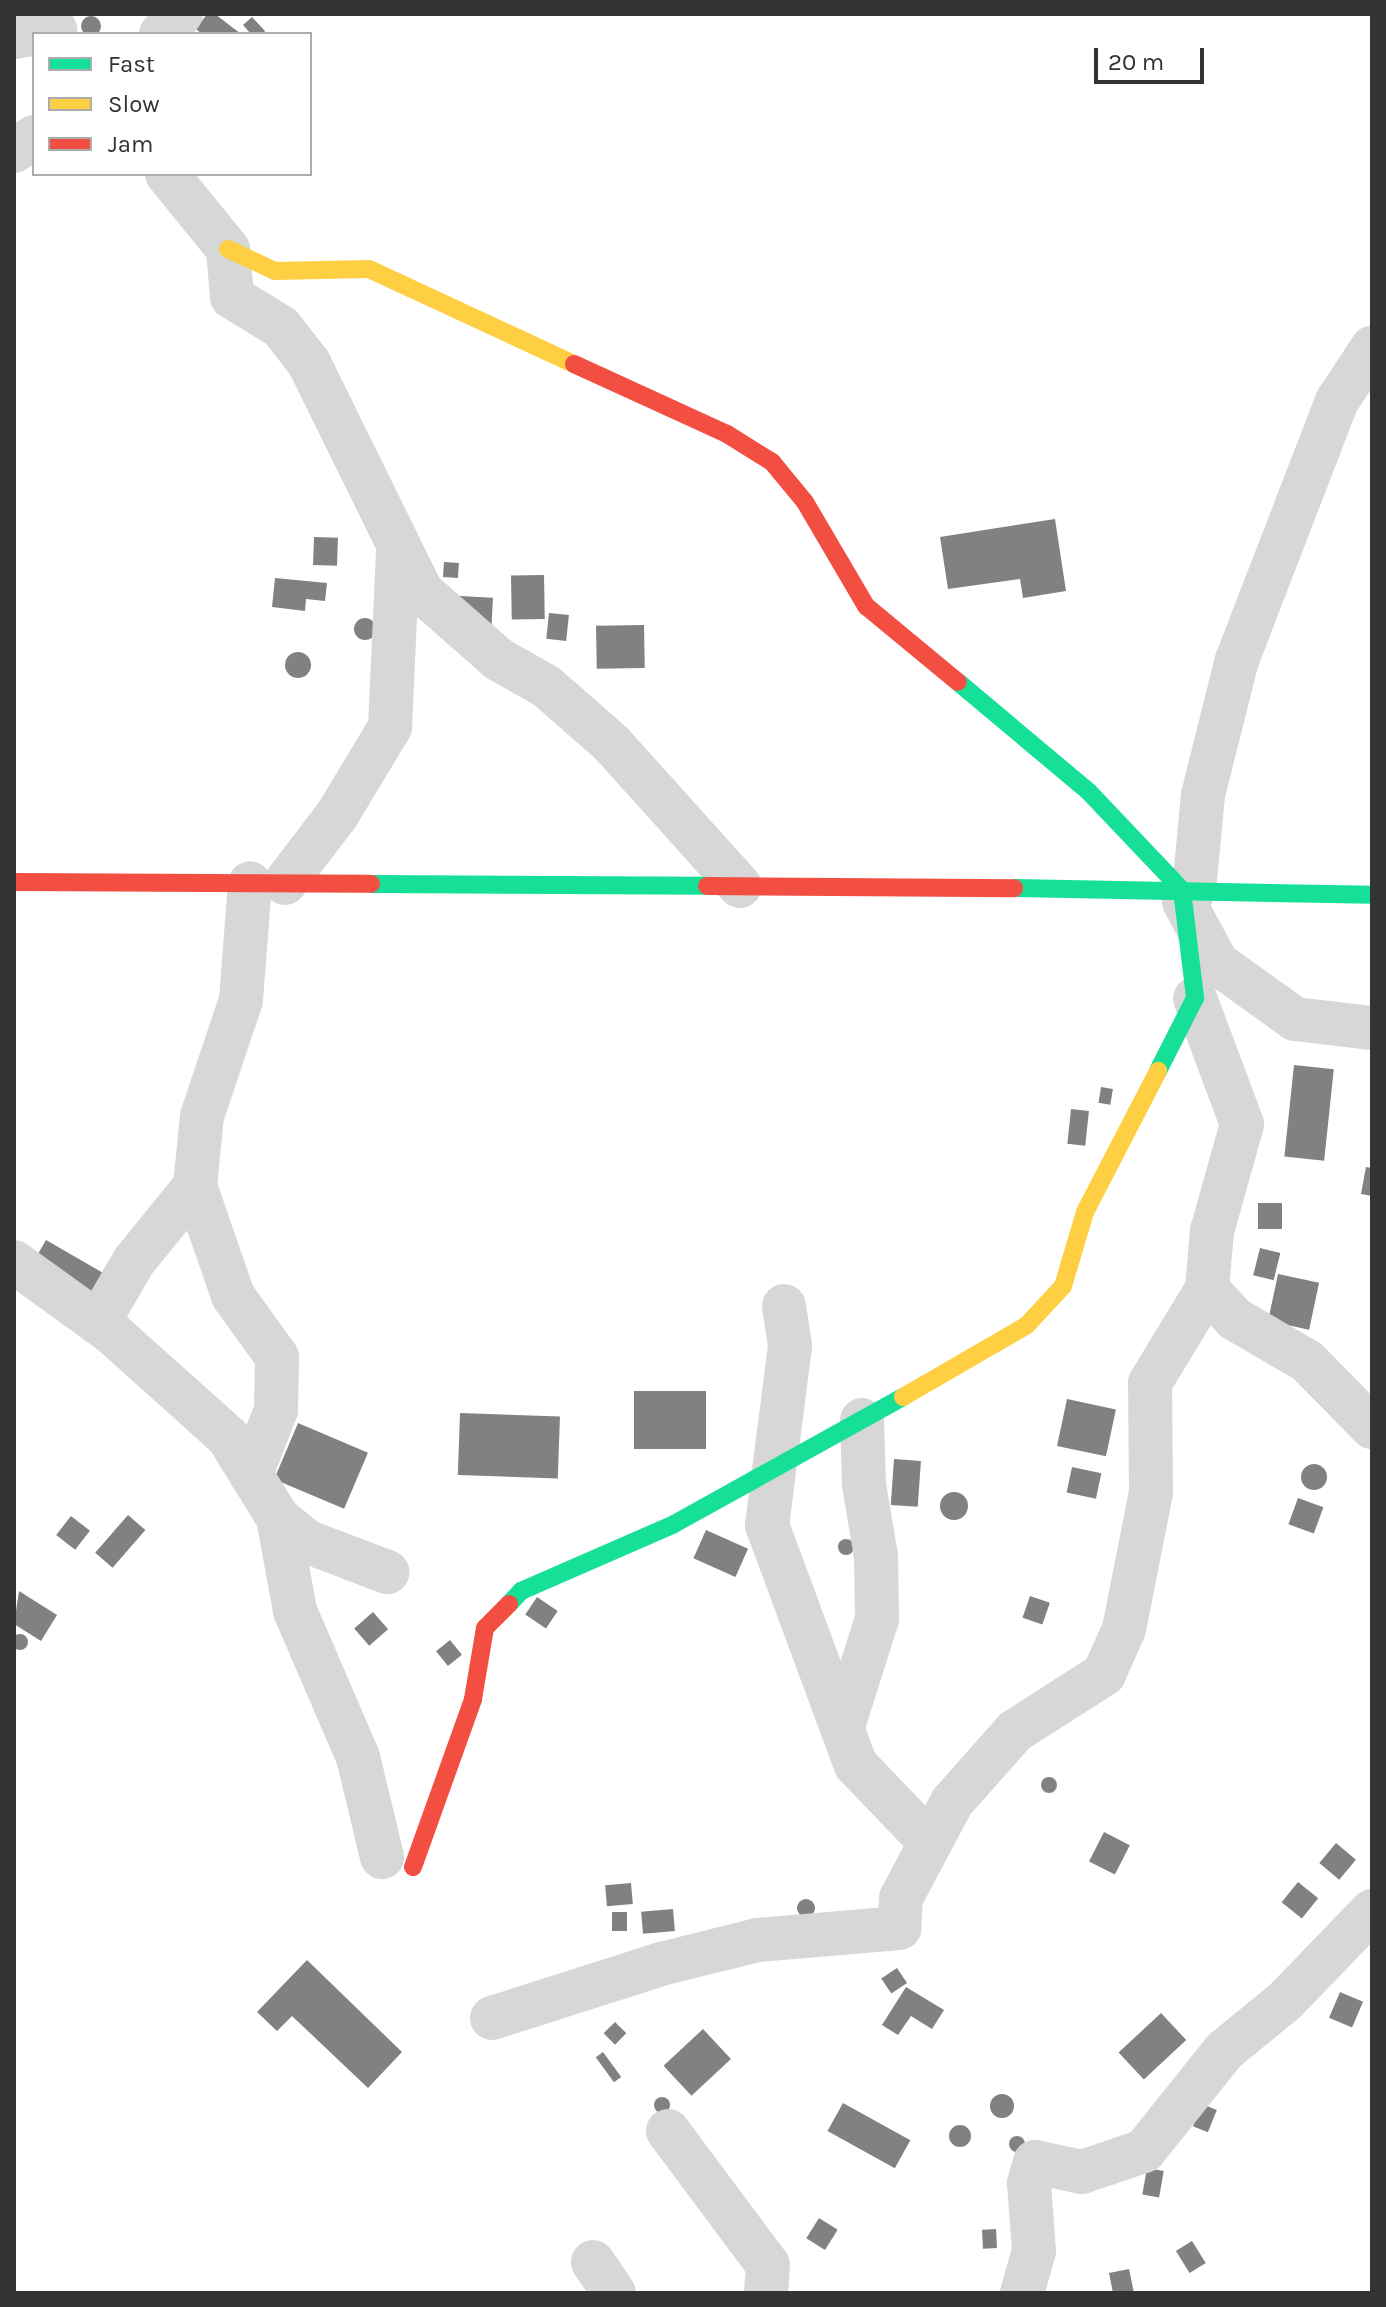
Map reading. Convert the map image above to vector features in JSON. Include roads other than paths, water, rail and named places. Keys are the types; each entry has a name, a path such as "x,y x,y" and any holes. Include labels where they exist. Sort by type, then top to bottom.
{"street":[{"path":"163,32 181,14"},
{"path":"14,151 32,138"},
{"path":"169,176 228,249 275,271 369,269 714,428 772,462 805,502 866,606 1089,792 1187,894 1217,963 1295,1019 1372,1028"},
{"path":"228,249 232,297 281,327 309,363 421,591 498,659 546,686 612,744 740,886"},
{"path":"492,2018 661,1964 757,1940 899,1928 901,1898 952,1802 1015,1731 1104,1674 1124,1629 1151,1493 1150,1383 1207,1289 1212,1231 1242,1124 1195,998 1187,894 1203,795 1237,660 1337,401 1372,348"},
{"path":"251,1474 276,1410 277,1357 233,1296 195,1186 202,1116 241,1000 267,883 337,815 390,727 398,540"},
{"path":"14,882 740,886 1372,895"},
{"path":"398,1862 473,1699 485,1628 521,1591 674,1524 772,1471 1027,1325 1063,1286 1092,1198 1195,998"},
{"path":"98,1323 134,1261 195,1186"},
{"path":"14,1262 98,1323 228,1437 278,1518 308,1542 387,1572"},
{"path":"1207,1289 1235,1319 1307,1361 1370,1422"},
{"path":"784,1306 790,1346 767,1525 856,1765 929,1841"},
{"path":"843,1726 877,1619 876,1556 864,1484 862,1420"},
{"path":"278,1518 295,1611 358,1757 398,1862"},
{"path":"1022,2293 1034,2251 1029,2183 1035,2162 1082,2172 1144,2151 1224,2051 1286,2000 1372,1911"},
{"path":"668,2131 768,2265 766,2293"}]}
